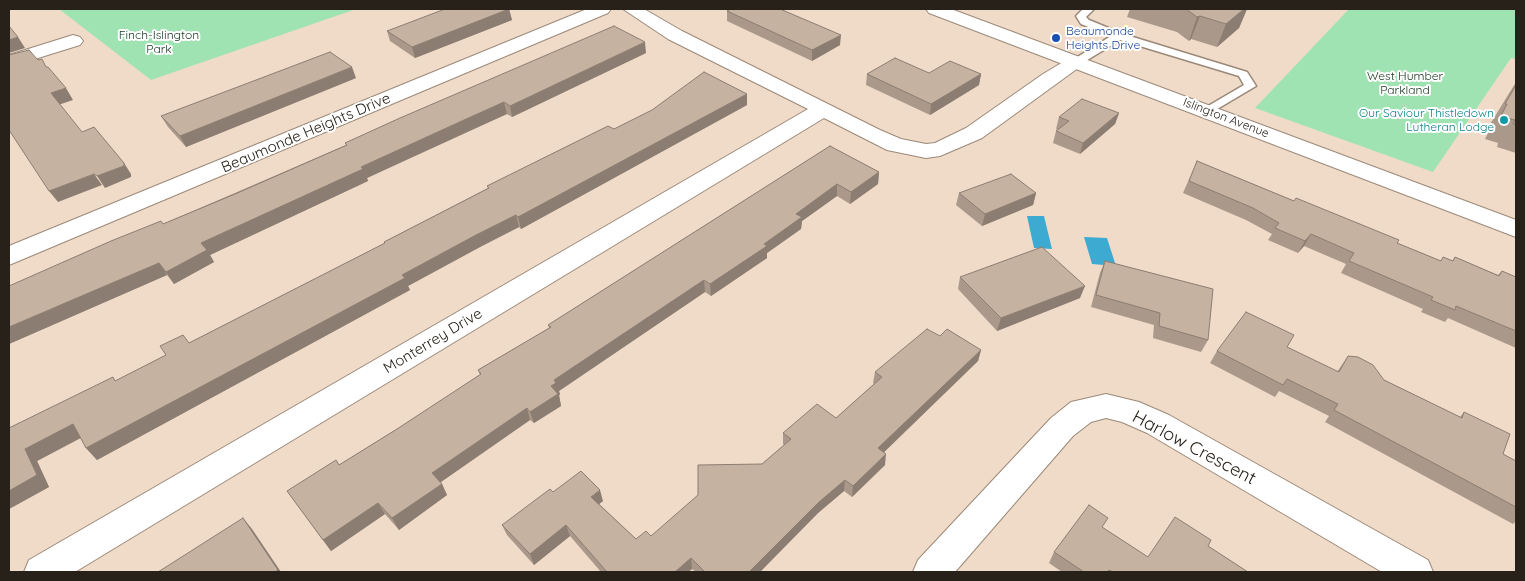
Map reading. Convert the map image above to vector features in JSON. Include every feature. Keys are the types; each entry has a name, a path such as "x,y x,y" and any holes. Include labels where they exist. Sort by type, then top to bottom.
{"street":[{"name":"Beaumonde Heights Drive","path":"9,256 602,9"},
{"path":"632,9 675,35 824,108 872,135 895,146 926,151 940,149 974,133 1075,62"},
{"name":"Islington Avenue","path":"935,9 1516,229"},
{"path":"9,61 73,41"},
{"name":"Monterrey Drive","path":"42,572 824,108"},
{"name":"Harlow Crescent","path":"931,572 1062,426 1082,412 1106,406 1128,411 1158,424 1415,572"}],"lane":[{"path":"1089,9 1081,16 1085,22 1119,36 1243,74 1250,86 1207,111"},
{"path":"1075,62 1119,36"}],"green space":[{"name":"Finch-Islington Park","path":"59,9 356,9 151,80"},
{"name":"West Humber Parkland","path":"1349,9 1516,9 1516,59 1511,58 1433,172 1255,108"}],"water":[{"path":"1027,216 1044,216 1052,249 1034,248"},
{"path":"1084,237 1107,238 1116,266 1092,264"}],"building":[{"path":"445,9 509,9 412,47 387,31"},
{"path":"731,9 780,9 841,35 812,50 727,11"},
{"path":"1186,9 1244,9 1226,24 1200,16 1197,17"},
{"path":"9,26 18,37 9,40"},
{"path":"614,26 645,42 510,106 504,102 464,120 361,167 363,169 201,243 207,250 166,272 159,263 9,327 9,286 111,241 161,221 163,224 235,194 347,145 345,143 400,118"},
{"path":"29,50 38,60 42,59 46,67 66,88 51,93 82,132 94,127 124,163 124,166 97,176 94,174 49,191 9,130 9,55"},
{"path":"330,52 352,67 180,136 161,116"},
{"path":"895,58 929,73 950,61 981,74 931,104 867,74"},
{"path":"704,72 747,94 518,217 516,215 476,235 402,275 405,278 86,448 73,424 25,449 37,475 9,491 9,428 113,377 115,381 166,355 160,346 183,335 189,343 385,243 489,188 487,186 608,126 614,129 652,110"},
{"path":"1516,85 1516,124 1513,124 1515,120 1501,116 1507,104 1505,104"},
{"path":"1082,99 1119,113 1083,143 1056,131 1069,121 1059,117"},
{"path":"830,146 879,172 851,192 837,184 796,214 802,217 764,244 767,246 710,284 704,280 554,380 556,383 551,386 558,394 530,412 527,408 432,473 442,484 392,518 378,503 323,540 287,491 336,460 339,465 397,429 481,374 478,370 551,327 548,325"},
{"path":"1197,161 1294,201 1296,198 1399,240 1397,243 1441,261 1443,257 1453,261 1455,257 1499,276 1502,271 1516,277 1516,331 1456,306 1455,310 1431,300 1433,297 1349,261 1354,253 1311,234 1305,241 1275,228 1279,223 1253,208 1189,181"},
{"path":"1011,174 1036,193 985,214 959,193"},
{"path":"1042,247 1085,286 1001,318 960,277"},
{"path":"1105,261 1213,289 1208,340 1159,326 1160,313 1096,295"},
{"path":"1246,312 1294,335 1287,347 1339,372 1348,356 1358,357 1373,365 1384,380 1462,418 1464,412 1510,434 1503,454 1516,461 1516,507 1334,410 1338,404 1287,379 1283,385 1217,351"},
{"path":"927,329 940,336 947,329 981,350 878,448 886,454 853,486 845,480 819,502 749,572 705,572 691,558 675,572 607,572 566,525 530,554 502,525 550,489 553,492 581,471 600,490 591,497 636,539 646,531 651,536 698,495 698,465 762,464 791,439 783,433 817,404 836,418 882,377 875,372"},
{"path":"1089,505 1108,518 1102,527 1148,557 1175,517 1211,540 1208,546 1248,572 1113,572 1109,570 1107,572 1084,572 1054,552"},
{"path":"243,518 278,570 275,572 158,572"}],"place":[{"name":"Beaumonde Heights Drive","path":"1056,38"},
{"name":"Our Saviour Thistledown Lutheran Lodge","path":"1504,120"}]}
